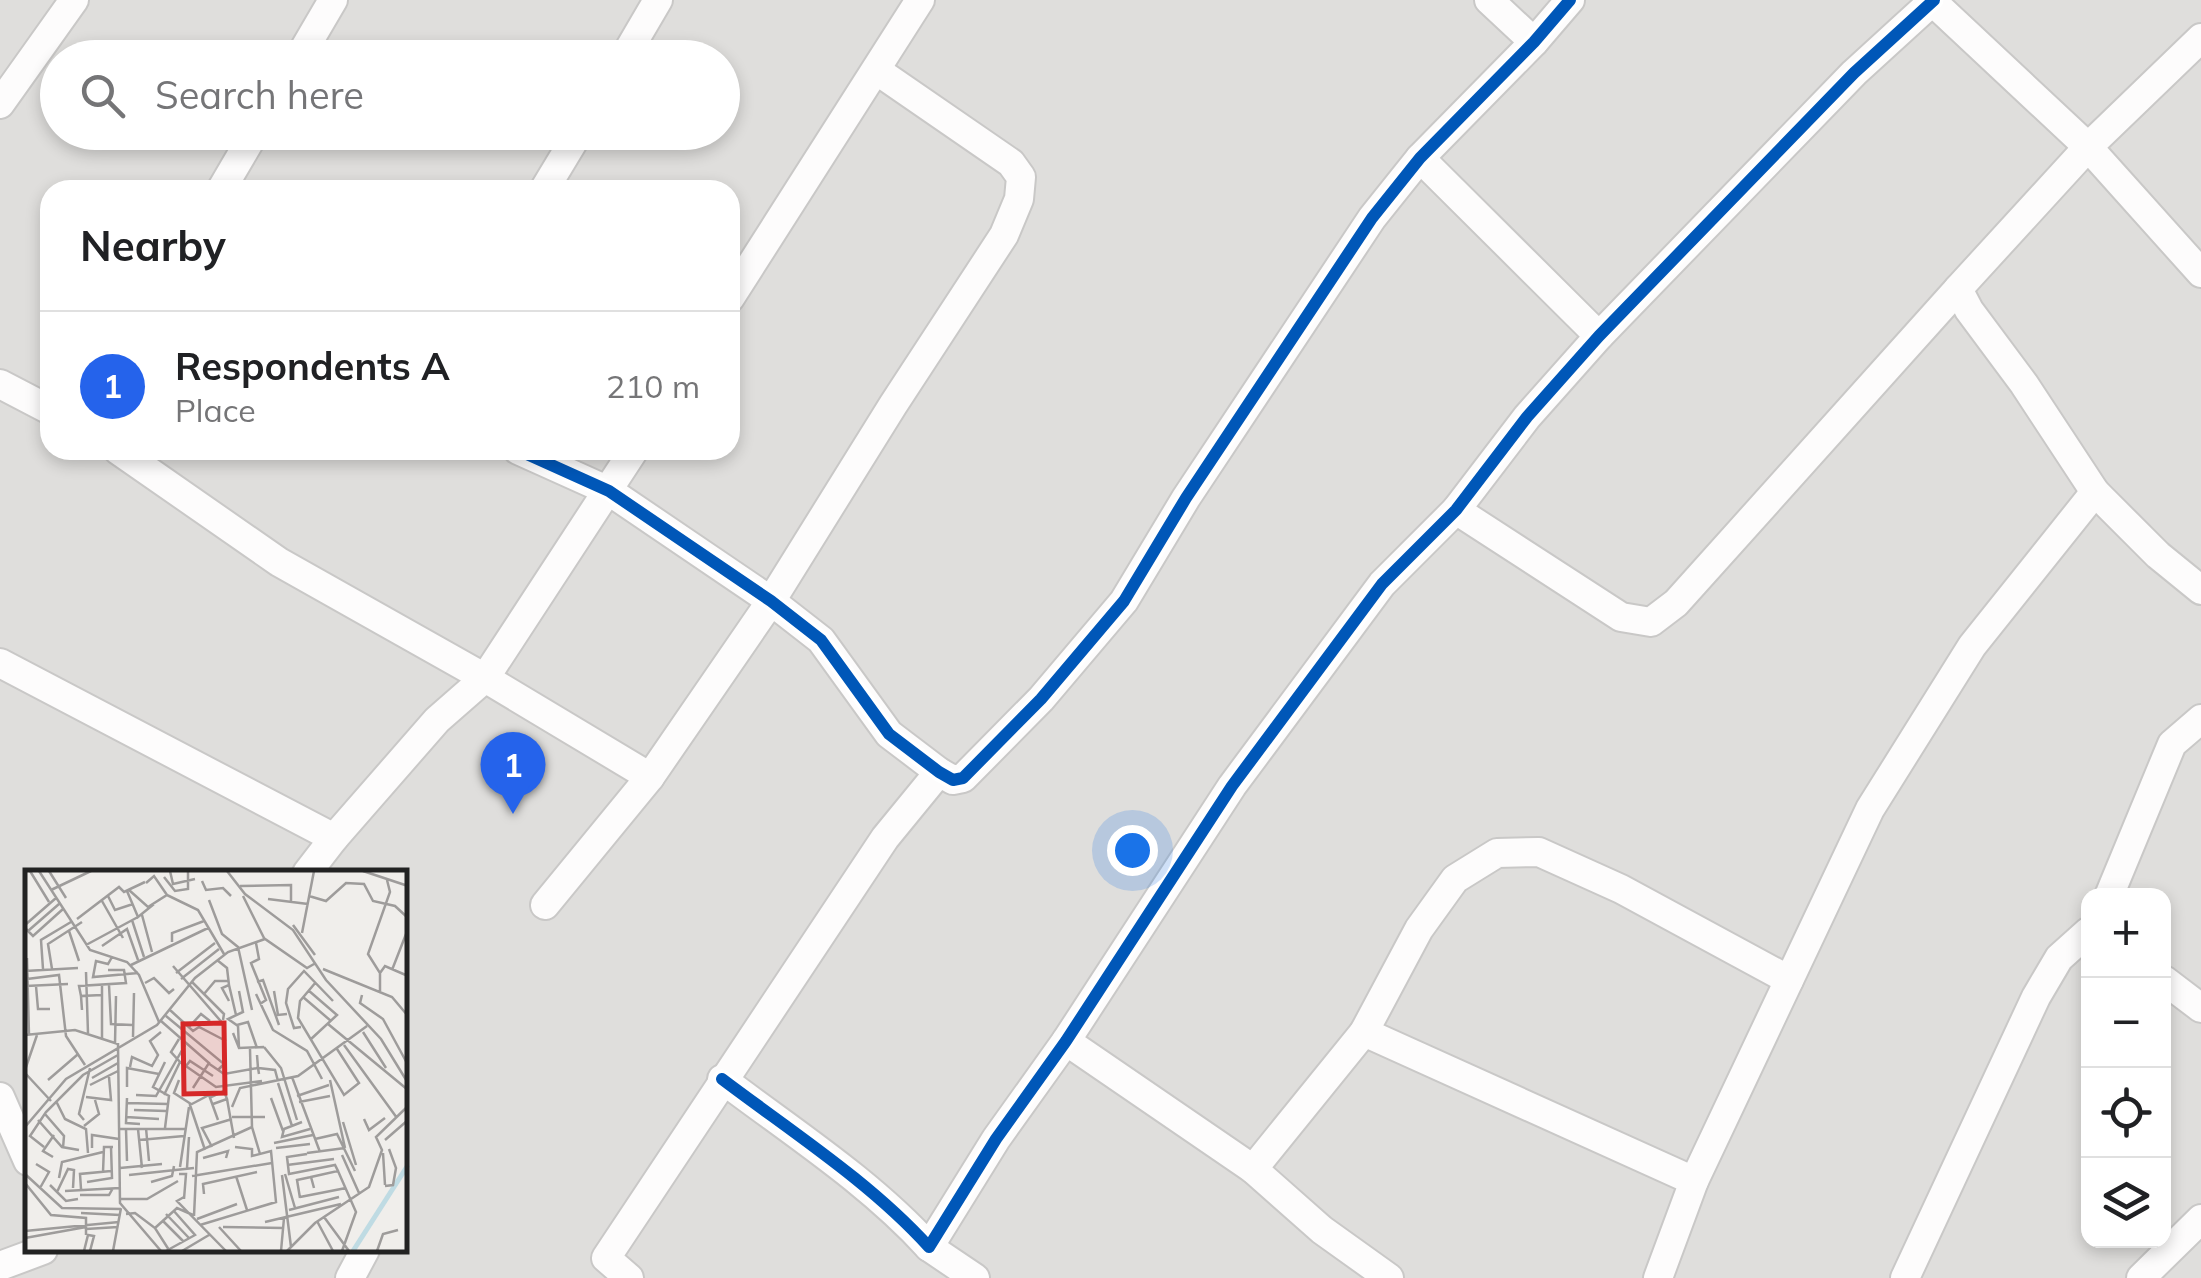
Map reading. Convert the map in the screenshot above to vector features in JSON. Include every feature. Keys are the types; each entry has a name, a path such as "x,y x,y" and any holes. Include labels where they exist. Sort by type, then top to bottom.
{"street":[{"path":"46,40 74,0"},
{"path":"310,40 333,0"},
{"path":"635,40 658,0"},
{"path":"740,282 920,0"},
{"path":"1490,0 1534,42"},
{"path":"540,460 608,491 771,601 821,640 889,734 939,772 954,780 963,778 1041,698 1124,601 1186,498 1372,218 1420,158 1570,0"},
{"path":"930,1247 996,1139 1066,1041 1232,786 1382,584 1456,510 1527,417 1600,336 1854,73 1934,1 2088,147 2201,273"},
{"path":"1456,510 1621,616 1651,622 1676,603 2088,147 2201,38"},
{"path":"0,104 40,48"},
{"path":"545,906 650,777 771,601 892,404 1004,235 1019,199 1021,177 1012,163 876,70"},
{"path":"227,180 244,150"},
{"path":"550,180 569,150"},
{"path":"1420,158 1600,336"},
{"path":"1958,289 2096,492 2158,556 2201,590"},
{"path":"0,384 40,405"},
{"path":"132,460 278,562 485,678 650,777"},
{"path":"309,870 437,720 485,678 628,460"},
{"path":"1658,1278 1694,1180 1870,809 1972,646 2096,492"},
{"path":"0,663 334,838"},
{"path":"2112,888 2172,744 2201,719"},
{"path":"628,1278 606,1258 885,838 939,772"},
{"path":"1252,1168 1364,1032 1419,929 1455,880 1498,853 1539,852 1621,888 1789,980"},
{"path":"1905,1278 2036,997 2059,958 2081,938"},
{"path":"2171,985 2201,1008"},
{"path":"1364,1032 1694,1180"},
{"path":"1066,1041 1252,1168 1322,1230 1388,1278"},
{"path":"722,1079 863,1186 930,1247 975,1278"},
{"path":"0,1097 25,1154"},
{"path":"2141,1278 2201,1218"},
{"path":"0,1266 35,1253"},
{"path":"350,1278 363,1253"}],"shaded area":[{"path":"0,0 2201,0 2201,1278 0,1278"}],"cycle path":[{"path":"540,460 609,491 771,601 821,640 889,734 939,772 953,780 963,778 1041,699 1124,601 1186,498 1372,218 1420,158 1570,0"},
{"path":"722,1079 856,1179 929,1247 996,1139 1066,1041 1232,786 1382,584 1456,510 1527,417 1599,336 1854,73 1934,0"}],"place":[{"name":"Respondents A","path":"513,814"}]}
